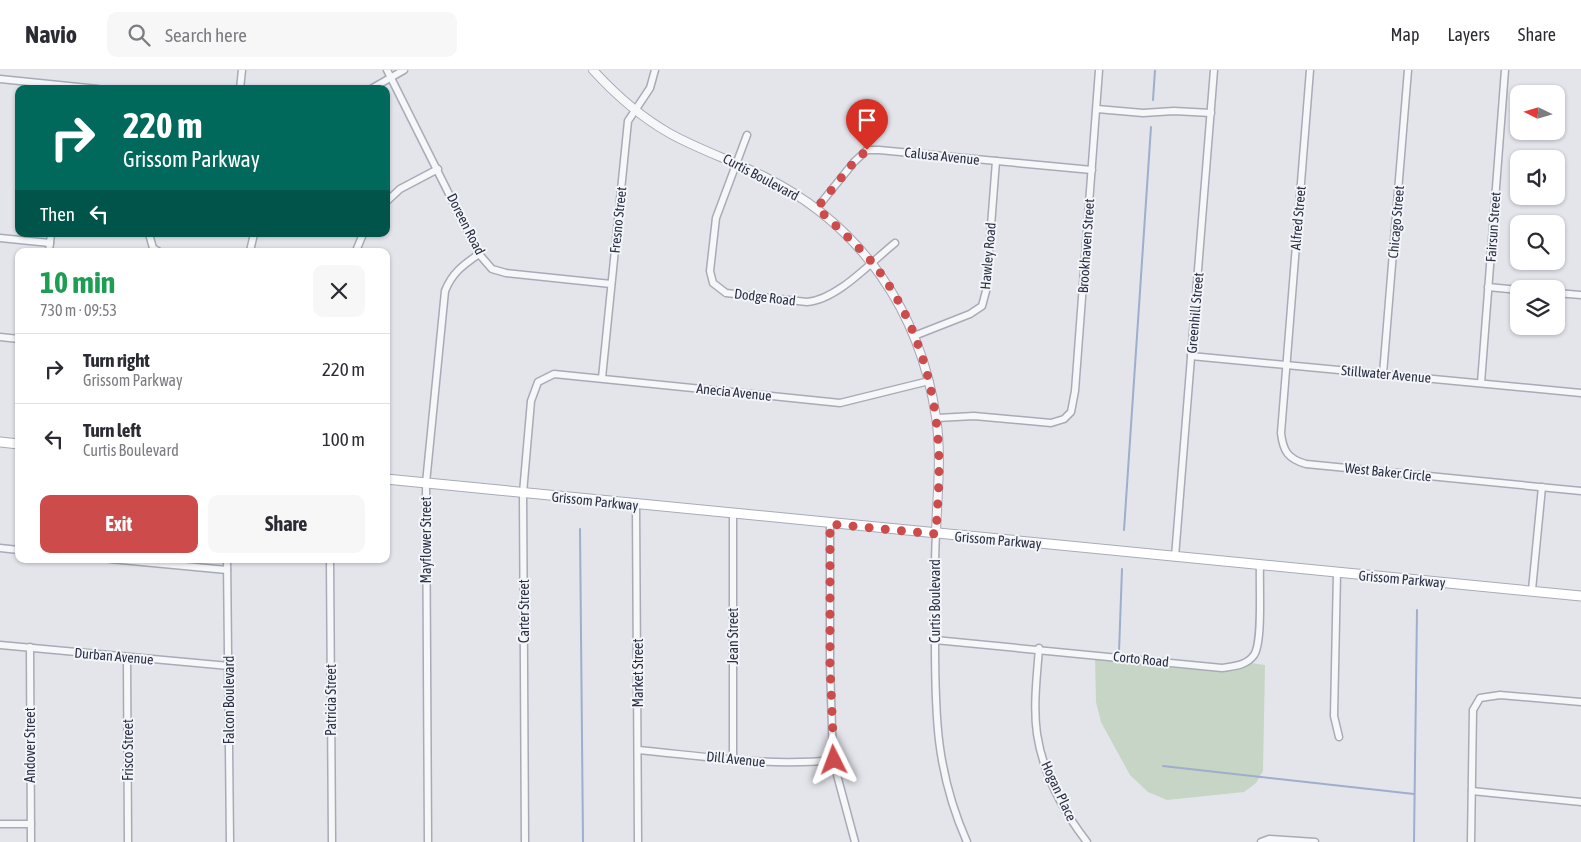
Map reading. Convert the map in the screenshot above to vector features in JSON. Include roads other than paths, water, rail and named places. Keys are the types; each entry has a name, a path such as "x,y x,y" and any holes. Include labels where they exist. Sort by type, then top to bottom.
{"main road":[{"path":"0,442 15,444"},
{"name":"Grissom Parkway","path":"390,479 733,515 1581,596"}],"street":[{"path":"240,85 242,70"},
{"path":"376,85 389,73 404,70"},
{"name":"Curtis Boulevard","path":"593,70 636,108 668,132 776,182 817,208 871,262 895,296 914,336 929,381 936,418 939,469 936,534 934,711 940,762 953,811 967,842"},
{"name":"Fresno Street","path":"602,378 628,121 650,88 655,70"},
{"name":"Brookhaven Street","path":"936,418 974,416 1051,423 1064,419 1071,412 1075,391 1099,70"},
{"name":"Greenhill Street","path":"1175,557 1214,70"},
{"name":"Alfred Street","path":"1286,366 1310,70"},
{"name":"Chicago Street","path":"1383,374 1408,70"},
{"name":"Fairsun Street","path":"1480,383 1505,70"},
{"name":"Doreen Road","path":"389,73 479,254 492,269 611,284"},
{"path":"0,79 50,85"},
{"path":"1097,110 1143,113 1174,111 1211,113"},
{"name":"Dodge Road","path":"747,135 735,162 716,218 710,271 713,284 726,293 807,302 819,301 832,294 895,243"},
{"name":"Calusa Avenue","path":"817,208 854,162 867,150 1092,170"},
{"name":"Hawley Road","path":"914,336 970,314 982,306 986,291 996,161"},
{"path":"390,198 400,189 438,169"},
{"path":"49,248 51,237"},
{"path":"0,238 50,243"},
{"name":"Mayflower Street","path":"428,842 426,483 445,291 450,278 458,268 479,254"},
{"path":"1488,287 1510,289"},
{"path":"1565,294 1581,295"},
{"path":"0,337 15,339"},
{"name":"Stillwater Avenue","path":"1192,356 1581,393"},
{"name":"West Baker Circle","path":"1286,366 1282,445 1287,455 1296,461 1306,464 1581,491"},
{"name":"Anecia Avenue","path":"538,382 554,374 840,403 929,381"},
{"name":"Carter Street","path":"526,842 523,493 531,401 538,382"},
{"path":"1532,590 1542,487"},
{"name":"Market Street","path":"636,505 638,842"},
{"name":"Jean Street","path":"733,515 733,758"},
{"path":"830,524 830,665 834,760 854,842"},
{"path":"0,548 15,550"},
{"path":"153,563 227,570"},
{"name":"Falcon Boulevard","path":"227,563 230,842"},
{"name":"Patricia Street","path":"330,563 332,842"},
{"name":"Corto Road","path":"935,640 1039,648 1222,668 1242,665 1254,655 1258,642 1260,566"},
{"path":"1337,573 1334,716 1339,737"},
{"name":"Durban Avenue","path":"0,644 127,658 229,666"},
{"name":"Andover Street","path":"30,647 31,842"},
{"name":"Hogan Place","path":"1039,648 1035,701 1037,734 1046,769 1060,799 1087,842"},
{"name":"Frisco Street","path":"127,658 128,842"},
{"path":"1472,842 1473,710 1480,698 1500,695 1581,702"},
{"name":"Dill Avenue","path":"638,750 799,764 834,760"},
{"path":"1472,791 1581,802"},
{"path":"0,824 31,824"},
{"path":"1261,842 1269,839 1315,842"}],"waterway":[{"path":"1153,100 1155,70"},
{"path":"1124,530 1151,127"},
{"path":"580,529 583,842"},
{"path":"1119,652 1122,569"},
{"path":"1414,842 1417,610"},
{"path":"1163,766 1414,794"}]}
